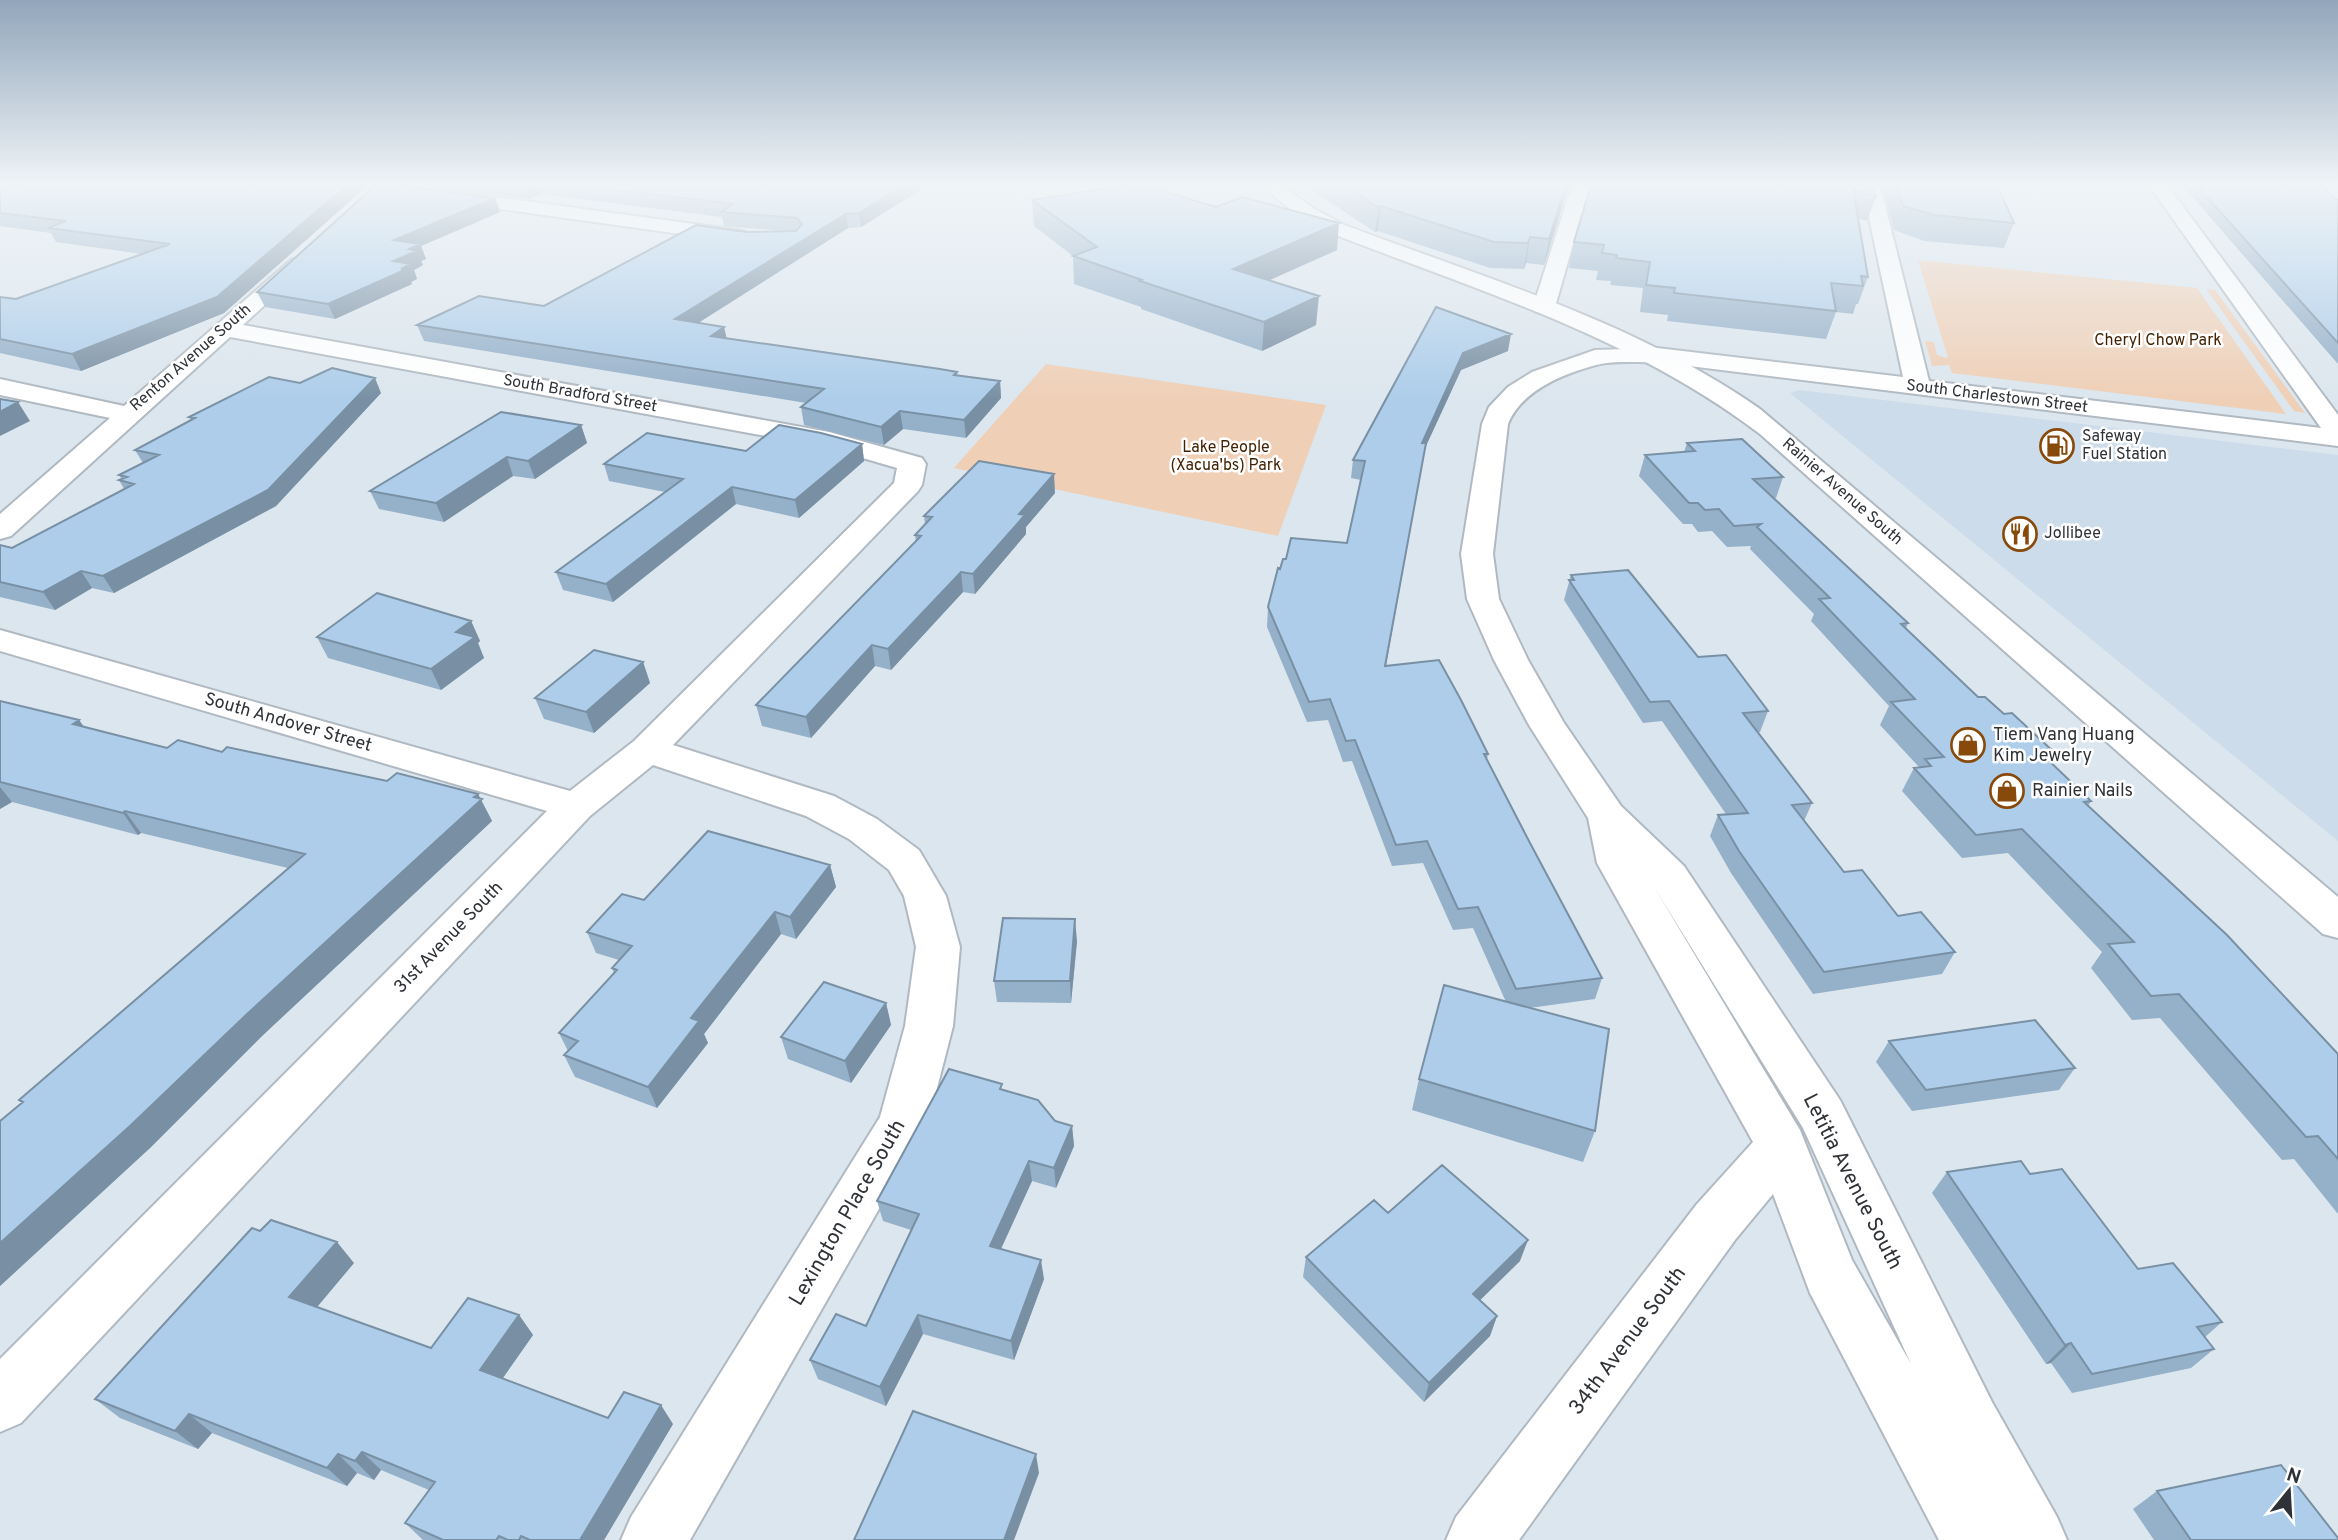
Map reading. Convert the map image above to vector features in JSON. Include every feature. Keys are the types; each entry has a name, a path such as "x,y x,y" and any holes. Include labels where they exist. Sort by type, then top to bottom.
{"street":[{"name":"Renton Avenue South","path":"0,530 305,257"},
{"name":"Rainier Avenue South","path":"1411,257 1544,307 1657,355 1729,396 2338,922"},
{"path":"1544,307 1559,257"},
{"path":"1888,257 1918,387"},
{"path":"2210,257 2338,436"},
{"name":"South Bradford Street","path":"226,329 829,440 912,464 908,485"},
{"name":"South Charlestown Street","path":"1657,355 2338,436"},
{"name":"Letitia Avenue South","path":"1657,355 1595,357 1541,377 1517,392 1502,408 1494,424 1477,554 1483,599 1547,725 1607,816 1669,877 1822,1115 1969,1424 2034,1540"},
{"path":"0,387 127,414"},
{"name":"31st Avenue South","path":"0,1402 576,806 647,750 908,485"},
{"name":"South Andover Street","path":"0,640 576,806"},
{"name":"Lexington Place South","path":"647,750 820,806 863,829 904,860 925,896 938,947 929,1026 904,1123 654,1540"},
{"name":"Letitia Avenue South","path":"1607,816 1618,863 1782,1146 1830,1274 1973,1540"},
{"name":"34th Avenue South","path":"1479,1540 1716,1222 1782,1146"}],"shaded area":[{"path":"1800,390 2338,455 2338,841 1790,393"}],"green space":[{"name":"Cheryl Chow Park","path":"1918,260 2197,288 2286,414 1952,373 1949,365 1932,366 1925,341 1934,342 1937,355 1948,358"},
{"path":"2206,289 2215,290 2305,413 2294,411"},
{"name":"Lake People (Xacua'bs) Park","path":"1046,364 1326,405 1278,536 954,468"}],"building":[{"path":"134,257 264,257 217,297 72,354 0,339 0,297 16,299"},
{"path":"296,257 403,257 393,261 411,264 401,269 407,269 328,304 257,292"},
{"path":"636,257 776,257 675,319 724,327 711,336 940,369 957,372 954,375 1000,381 964,420 900,411 881,427 801,407 824,389 417,325 479,296 544,306"},
{"path":"1075,257 1261,257 1233,269 1319,296 1264,322 1140,281 1142,280"},
{"path":"1865,257 1868,277 1861,276 1863,286 1831,283 1836,311 1674,293 1675,288 1646,285 1650,262 1616,258"},
{"path":"2261,257 2338,257 2338,343"},
{"path":"1436,307 1511,334 1463,353 1422,443 1426,443 1385,666 1439,660 1488,754 1484,754 1602,978 1516,989 1478,907 1458,909 1427,841 1396,845 1355,740 1346,741 1330,699 1309,702 1268,607 1278,568 1280,569 1283,559 1286,559 1291,538 1347,543 1365,461 1353,460"},
{"path":"332,368 375,378 268,490 103,576 81,571 43,592 0,582 0,545 12,548 134,484 119,480 127,477 119,475 159,455 135,450 195,418 189,417 269,377 300,383"},
{"path":"0,399 18,402 0,412"},
{"path":"501,412 581,425 528,461 507,457 436,503 370,491"},
{"path":"779,425 862,444 795,500 732,487 606,584 556,572 683,479 604,464 647,433 746,451"},
{"path":"1742,439 1783,477 1753,479 1908,623 1901,624 1978,697 1985,697 2004,714 2012,713 2057,755 2044,756 2091,801 2084,802 2227,935 2338,1054 2338,1159 2318,1136 2306,1137 2179,994 2151,996 2108,944 2134,942 2022,829 1976,835 1914,768 1931,766 1925,759 1944,757 1891,702 1915,699 1819,599 1830,598 1757,527 1761,524 1734,526 1719,509 1705,510 1698,503 1689,503 1645,455 1695,451 1687,443"},
{"path":"979,461 1054,474 1019,514 1025,515 973,574 961,572 888,649 872,645 806,717 756,705 921,536 915,535 932,517 924,516"},
{"path":"1628,570 1698,657 1726,655 1768,711 1743,713 1812,803 1792,805 1844,872 1862,870 1898,916 1921,912 1955,952 1824,972 1739,851 1718,815 1748,813 1669,701 1650,702 1569,580 1574,580 1571,575"},
{"path":"377,593 471,621 456,632 475,637 431,669 317,637"},
{"path":"594,650 643,662 586,712 535,698"},
{"path":"0,701 79,720 73,724 167,748 178,740 222,752 227,747 387,781 397,773 478,794 474,797 482,799 0,1243 0,1121 23,1102 19,1100 305,854 0,782"},
{"path":"708,831 830,865 790,917 775,912 691,1018 699,1021 648,1087 564,1055 578,1041 559,1033 617,970 612,968 632,946 587,932 622,894 644,900"},
{"path":"1003,918 1075,919 1070,981 994,981"},
{"path":"824,982 886,1003 845,1061 781,1037"},
{"path":"1444,985 1609,1029 1595,1131 1419,1079"},
{"path":"2035,1020 2075,1068 1926,1090 1889,1041"},
{"path":"949,1069 1002,1084 1000,1089 1038,1100 1055,1121 1072,1126 1054,1168 1029,1161 990,1246 1041,1260 1011,1341 918,1315 880,1387 810,1360 836,1314 866,1326 919,1214 877,1201"},
{"path":"2021,1161 2030,1174 2062,1169 2138,1269 2173,1263 2222,1322 2197,1327 2214,1349 2092,1374 2071,1343 2065,1345 1947,1172"},
{"path":"1442,1165 1528,1240 1473,1294 1497,1316 1429,1383 1306,1257 1374,1200 1388,1213"},
{"path":"271,1220 337,1242 289,1297 431,1348 468,1298 519,1315 480,1370 608,1418 624,1392 661,1405 580,1540 530,1540 521,1536 519,1540 508,1540 499,1536 496,1540 443,1540 405,1523 435,1482 362,1452 355,1461 338,1454 327,1468 189,1414 175,1431 95,1399 252,1228 260,1231"},
{"path":"913,1411 1036,1454 1004,1540 854,1540"},
{"path":"2281,1465 2338,1540 2191,1540 2157,1491"}],"place":[{"name":"Safeway Fuel Station","path":"2057,446"},
{"name":"Jollibee","path":"2020,534"},
{"name":"Tiem Vang Huang Kim Jewelry","path":"1968,745"},
{"name":"Rainier Nails","path":"2007,791"}]}
